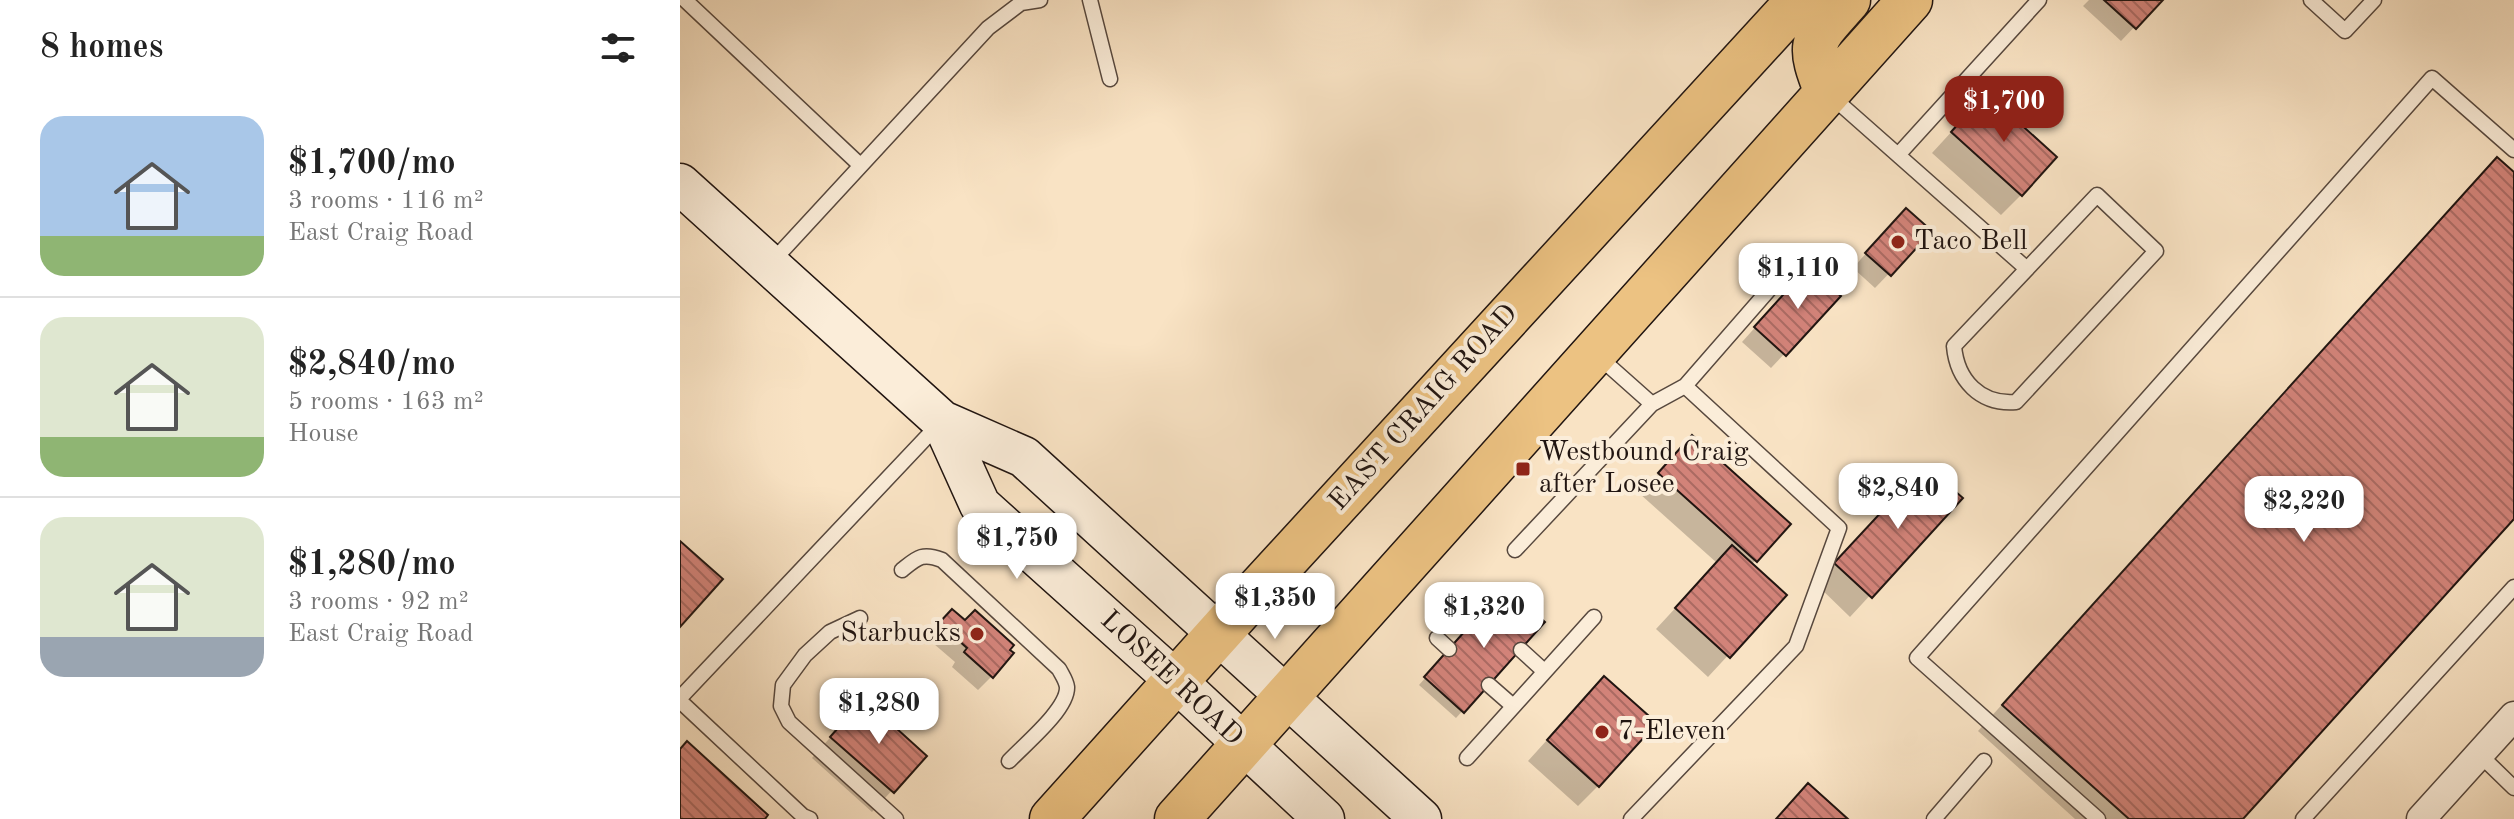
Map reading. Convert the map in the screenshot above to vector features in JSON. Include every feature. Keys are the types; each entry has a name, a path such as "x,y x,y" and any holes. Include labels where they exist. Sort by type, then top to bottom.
{"main road":[{"name":"EAST CRAIG ROAD","path":"1052,819 1799,0"},
{"path":"1827,93 1813,50 1820,32 1848,0"},
{"path":"1177,819 1910,0"},
{"name":"LOSEE ROAD","path":"680,184 942,421 1024,457 1421,819"},
{"name":"LOSEE ROAD","path":"942,421 980,505 1324,819"}],"street":[{"path":"2421,819 2514,716"}],"lane":[{"path":"685,0 860,165"},
{"path":"769,265 988,28 1021,3 1040,0"},
{"path":"1090,0 1110,79"},
{"path":"1898,155 2039,0"},
{"path":"2311,0 2345,31 2374,0"},
{"path":"2098,819 1917,658 2432,78 2514,150"},
{"path":"1827,93 2027,269"},
{"path":"2097,195 2156,251 2016,402 1993,400 1975,391 1963,379 1955,360 1954,346 2027,269 2097,195"},
{"path":"1515,550 1652,404 1685,386 1795,260"},
{"path":"1594,353 1652,404"},
{"path":"1631,819 1796,646 1839,528 1685,386"},
{"path":"810,819 803,816 680,700 942,421"},
{"path":"902,570 929,555 942,560 1059,669 1065,679 1067,688 1063,703 1009,761"},
{"path":"2303,819 2514,587"},
{"path":"1468,603 1480,614"},
{"path":"1467,758 1594,617"},
{"path":"860,618 830,632 805,655 783,685 781,706 789,722 896,819"},
{"path":"1437,638 1449,649"},
{"path":"1521,650 1544,671"},
{"path":"1489,685 1513,706"},
{"path":"2479,754 2514,788"},
{"path":"1934,819 1984,761"}],"building":[{"path":"2104,0 2163,0 2136,29"},
{"path":"1986,93 2057,157 2022,196 1951,132"},
{"path":"2497,157 2514,172 2514,519 2243,819 2129,819 2002,705"},
{"name":"Taco Bell","path":"1906,208 1932,231 1891,276 1865,253"},
{"path":"1809,266 1841,296 1786,356 1754,327"},
{"path":"1692,435 1791,524 1757,562 1658,473"},
{"path":"1925,465 1963,498 1872,598 1834,563"},
{"path":"680,541 723,579 680,627"},
{"path":"1732,545 1787,595 1730,658 1675,608"},
{"path":"1505,586 1545,622 1464,713 1424,677"},
{"name":"Starbucks","path":"952,609 965,620 975,610 1014,645 1010,650 1014,653 993,678 964,652 967,648 939,623"},
{"name":"7-Eleven","path":"1604,676 1657,723 1599,787 1547,740"},
{"path":"864,699 927,756 894,793 830,737"},
{"path":"687,741 768,815 765,819 680,819 680,749"},
{"path":"1808,783 1848,819 1776,819"}],"place":[{"name":"Taco Bell","path":"1898,242"},
{"name":"Westbound Craig after Losee","path":"1523,469"},
{"name":"Starbucks","path":"977,634"},
{"name":"7-Eleven","path":"1602,732"}]}
